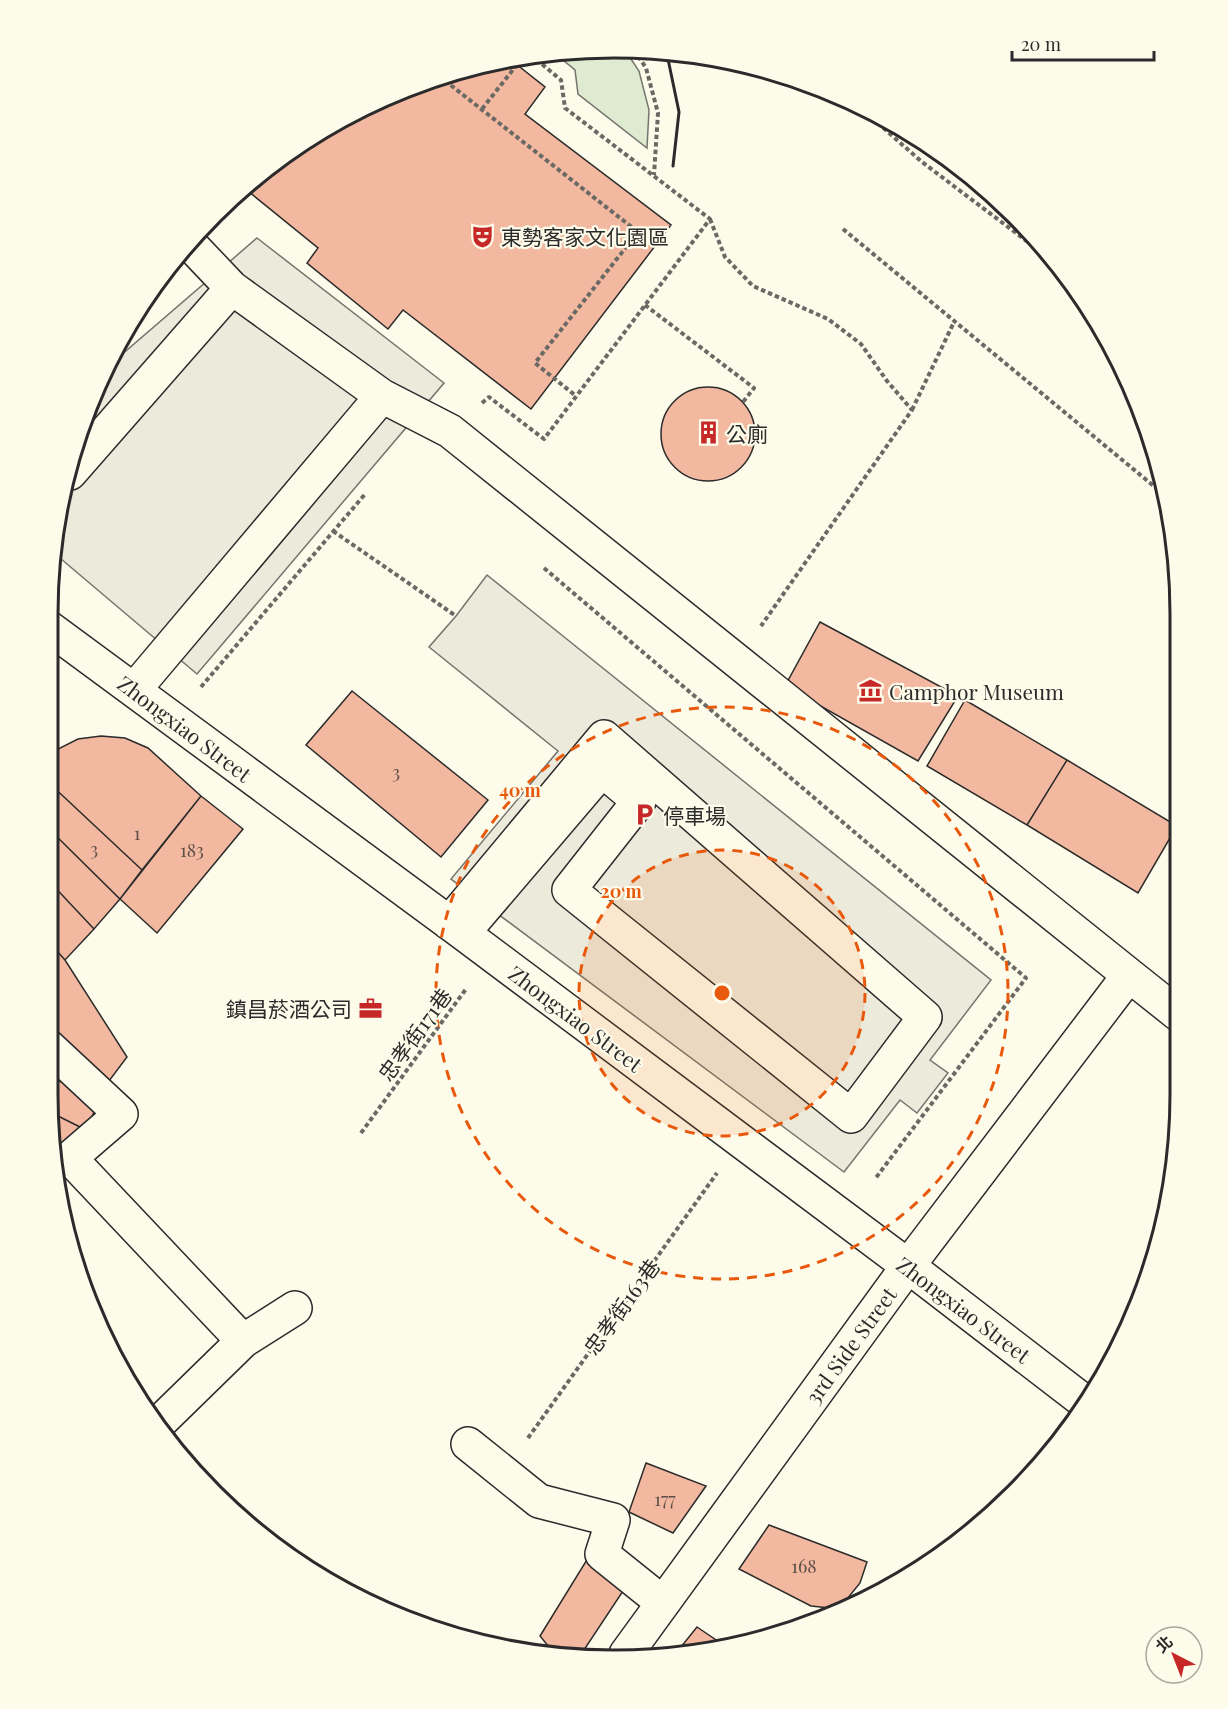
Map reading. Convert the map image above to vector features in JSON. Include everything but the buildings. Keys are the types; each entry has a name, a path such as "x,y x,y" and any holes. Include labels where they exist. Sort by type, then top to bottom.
{"street":[{"path":"195,249 232,288 382,396 450,431 1170,1008"},
{"path":"79,462 232,288"},
{"path":"134,690 382,396"},
{"name":"Zhongxiao Street","path":"58,642 134,690 456,928 908,1266 1080,1398"},
{"path":"604,737 925,1017 851,1116 569,890 639,801 602,770 456,928 604,737"},
{"name":"3rd Side Street","path":"629,1650 908,1266 1129,975"},
{"path":"58,1055 121,1114 70,1158 243,1341"},
{"path":"163,1419 243,1341 295,1308"},
{"path":"468,1444 538,1501 613,1520 602,1554 663,1603"}],"path":[{"path":"640,59 646,68 658,112 654,176"},
{"path":"541,63 561,80 565,108 710,219 725,257 753,286 828,319 861,344 887,381 912,410"},
{"path":"482,109 515,68"},
{"path":"449,84 638,232 535,363 576,396"},
{"path":"885,129 922,162 1023,238"},
{"path":"450,431 489,397 544,439 710,219"},
{"path":"843,229 1155,487"},
{"path":"645,305 754,388 743,402"},
{"path":"736,660 912,410 954,322"},
{"path":"174,720 366,493"},
{"path":"333,531 456,616"},
{"path":"544,568 1026,978 875,1179"},
{"name":"忠孝街171巷","path":"361,1133 491,954"},
{"name":"忠孝街163巷","path":"503,1473 741,1141"}],"green space":[{"path":"631,59 639,71 649,110 647,148 578,94 575,70 564,61"}],"shaded area":[{"path":"257,238 444,383 197,674 62,559 77,470 101,401 124,352"},
{"name":"停車場","path":"487,575 991,980 930,1060 948,1073 917,1113 900,1100 844,1172 451,879 558,751 429,647"}],"wall":[{"path":"669,62 679,112 673,166"}],"place":[{"name":"東勢客家文化園區","path":"483,236"},
{"name":"公廁","path":"708,433"},
{"name":"Camphor Museum","path":"871,691"},
{"name":"停車場","path":"645,815"},
{"name":"鎮昌菸酒公司","path":"370,1008"}]}
